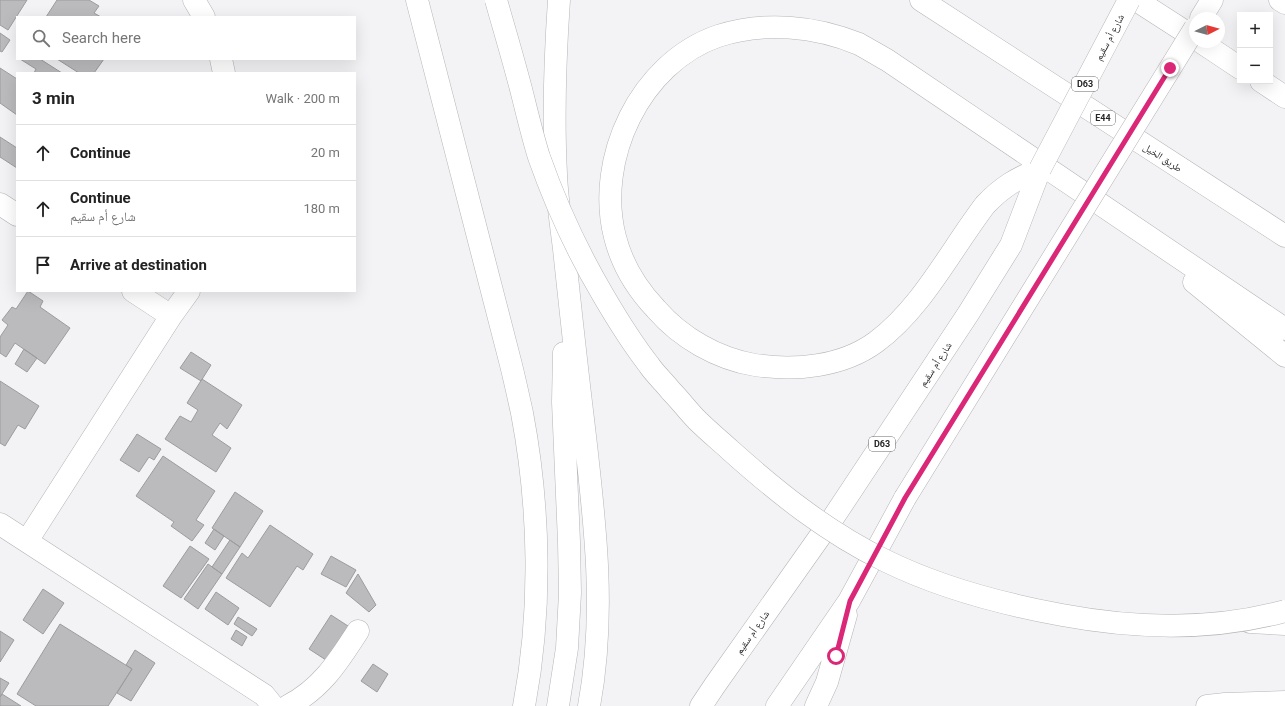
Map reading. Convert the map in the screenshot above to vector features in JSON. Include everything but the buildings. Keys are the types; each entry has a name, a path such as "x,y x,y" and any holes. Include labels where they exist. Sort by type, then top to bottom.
{"main road":[{"path":"194,0 203,16"},
{"path":"417,0 510,357 523,421 530,472 535,530 536,590 533,646 524,706"},
{"path":"496,0 538,154 570,234 590,273 630,340 650,368 696,419 761,478 833,531 887,562 948,587 992,600 1038,611 1126,625 1203,625 1238,621 1285,610"},
{"path":"559,0 554,110 556,176 570,308 590,465 599,604 593,688 589,706"},
{"name":"طريق الخيل","path":"921,0 1285,236"},
{"name":"شارع أم سقيم","path":"700,706 834,518 968,314 1011,245 1040,169 1129,0"},
{"path":"1136,0 1189,34"},
{"path":"1205,12 1212,0"},
{"path":"1280,0 1285,4"},
{"path":"1040,169 1010,183 996,193 977,216 915,305 896,326 874,344 854,355 810,367 787,368 742,363 724,357 704,347 682,333 664,319 634,282 623,260 615,237 611,213 610,189 613,164 620,141 641,97 656,78 674,61 694,47 717,37 740,30 770,27 801,28 832,34 860,45 887,60 1285,329"},
{"path":"777,706 850,601 905,498 1189,38"},
{"path":"1210,48 1237,66"},
{"path":"221,60 224,72"},
{"path":"1265,84 1285,97"},
{"path":"0,204 16,214"},
{"path":"1162,245 1178,266 1196,284 1285,356"},
{"path":"135,292 172,316"},
{"path":"27,542 188,292"},
{"path":"558,706 567,648 570,594 563,402 564,355 570,308"},
{"path":"0,524 264,695 273,706"},
{"path":"816,706 827,682 836,656 850,601"},
{"path":"1238,621 1285,624"},
{"path":"288,706 299,700 318,685 334,667 358,631"},
{"path":"1216,705 1285,702"}],"route":[{"path":"836,656 850,601 905,498 1170,68"}]}
